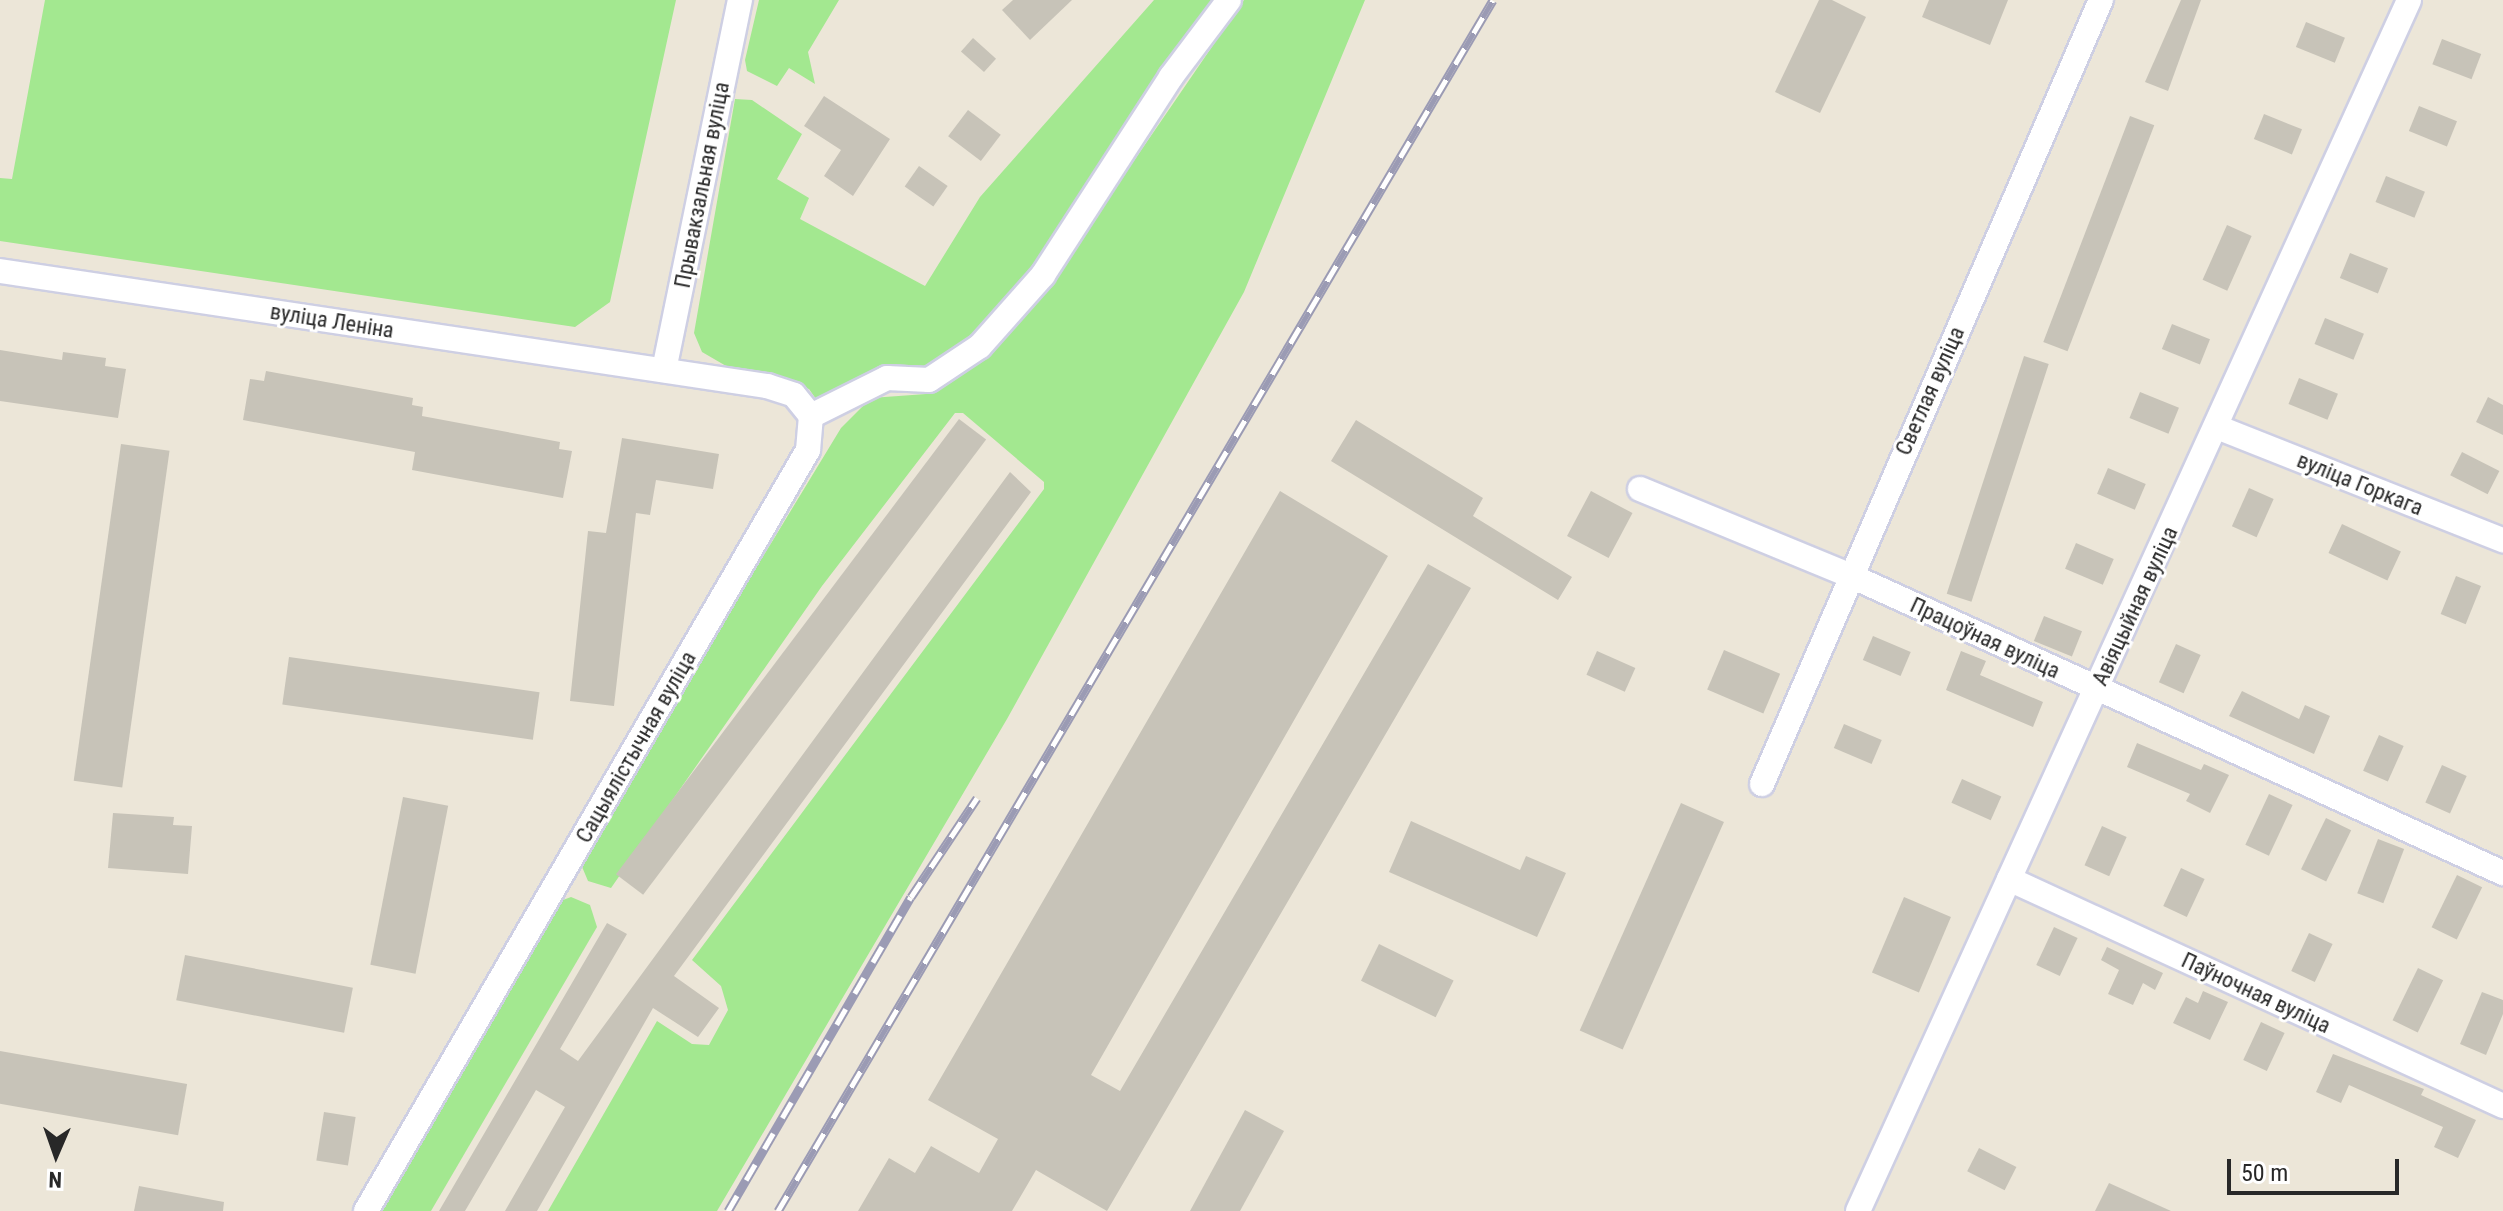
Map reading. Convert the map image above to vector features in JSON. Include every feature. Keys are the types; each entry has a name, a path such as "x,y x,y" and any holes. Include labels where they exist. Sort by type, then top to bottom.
{"street":[{"name":"Прывакзальная вуліца","path":"664,370 740,0"},
{"path":"664,370 767,386 794,395 811,416 887,378 929,380 980,346 1043,275 1171,77 1229,0"},
{"name":"Светлая вуліца","path":"1762,784 1849,575 2101,0"},
{"name":"Авіяцыйная вуліца","path":"1858,1211 2409,0"},
{"name":"вуліца Леніна","path":"0,271 664,370"},
{"name":"Сацыялістычная вуліца","path":"366,1211 808,450 811,416"},
{"name":"вуліца Горкага","path":"2217,427 2503,540"},
{"name":"Працоўная вуліца","path":"1640,489 1849,575 2503,873"},
{"name":"Паўночная вуліца","path":"2009,879 2503,1106"}],"green space":[{"path":"45,0 676,0 610,302 575,327 0,241 0,178 12,179"},
{"path":"759,0 839,0 808,52 815,84 789,68 777,86 747,71 745,60"},
{"path":"1154,0 1218,0 1028,276 977,331 935,365 880,373 818,402 809,389 733,370 702,352 694,333 735,99 752,100 802,134 777,179 809,198 800,219 925,286 980,197"},
{"path":"1244,0 1365,0 1244,292 1007,719 717,1211 548,1211 657,1021 692,1044 709,1045 728,1010 721,986 692,960 1044,489 1044,482 963,413 955,413 822,586 611,888 588,881 580,862 583,853 841,428 871,398 926,394 1003,336 1068,257"},
{"path":"571,897 590,905 597,927 431,1211 376,1211 555,903"}],"building":[{"path":"1013,0 1072,0 1030,40 1002,10"},
{"path":"1819,0 1832,0 1866,17 1820,113 1775,92"},
{"path":"1929,0 2008,0 1990,45 1922,17"},
{"path":"2181,0 2201,0 2168,91 2145,82"},
{"path":"2306,22 2345,38 2335,63 2296,47"},
{"path":"973,38 996,59 984,72 961,51"},
{"path":"2442,39 2481,54 2472,79 2432,64"},
{"path":"824,96 890,139 853,196 824,176 841,150 804,126"},
{"path":"2419,106 2457,121 2447,146 2409,131"},
{"path":"968,110 1001,135 981,161 948,136"},
{"path":"2264,114 2302,129 2292,154 2254,139"},
{"path":"2130,116 2154,125 2068,351 2043,342"},
{"path":"919,166 948,186 933,207 905,186"},
{"path":"2386,176 2425,192 2414,218 2376,202"},
{"path":"2227,225 2252,236 2227,291 2203,280"},
{"path":"2350,253 2388,268 2378,293 2340,278"},
{"path":"2325,318 2364,334 2353,360 2315,344"},
{"path":"2172,324 2210,339 2200,364 2162,349"},
{"path":"0,350 62,360 63,352 106,358 105,366 126,369 118,418 0,401"},
{"path":"2024,356 2049,364 1971,602 1947,594"},
{"path":"266,371 413,398 412,405 423,407 422,416 560,442 559,449 572,451 563,498 412,470 415,452 243,420 250,379 264,381"},
{"path":"2299,378 2338,394 2327,420 2289,404"},
{"path":"2140,392 2179,408 2168,434 2130,418"},
{"path":"2488,397 2503,405 2503,435 2476,422"},
{"path":"959,419 986,439 643,895 616,874"},
{"path":"1356,420 1483,498 1473,516 1572,577 1558,600 1331,461"},
{"path":"622,438 719,454 713,489 656,480 650,515 636,513 614,706 570,701 588,531 606,533"},
{"path":"121,444 170,451 122,788 74,781"},
{"path":"2462,452 2499,471 2488,494 2450,475"},
{"path":"2108,468 2146,484 2135,510 2097,494"},
{"path":"1010,472 1031,492 674,976 719,1008 698,1037 653,1008 537,1211 505,1211 565,1107 536,1090 465,1211 439,1211 607,923 627,934 560,1049 578,1061"},
{"path":"2249,488 2274,499 2257,537 2232,526"},
{"path":"1280,491 1388,556 1091,1075 1120,1091 1428,564 1471,588 1107,1211 1036,1170 1012,1211 858,1211 889,1158 915,1173 931,1146 979,1173 998,1139 928,1100"},
{"path":"1591,491 1632,513 1609,558 1567,536"},
{"path":"2342,524 2401,551 2387,580 2328,553"},
{"path":"2076,543 2114,559 2103,585 2065,569"},
{"path":"2456,576 2481,586 2466,624 2441,614"},
{"path":"2044,616 2082,631 2072,656 2034,641"},
{"path":"1873,636 1911,652 1901,676 1863,660"},
{"path":"2176,644 2201,655 2184,693 2159,682"},
{"path":"1724,650 1780,674 1763,713 1707,690"},
{"path":"1597,651 1635,668 1625,692 1586,675"},
{"path":"1961,651 1986,661 1980,675 2043,702 2033,727 1946,690"},
{"path":"289,657 540,692 533,740 282,705"},
{"path":"2242,691 2299,719 2305,705 2330,716 2314,754 2229,716"},
{"path":"1844,724 1882,740 1872,764 1834,748"},
{"path":"2379,735 2404,746 2388,782 2363,771"},
{"path":"2137,743 2201,770 2204,764 2229,775 2210,813 2186,801 2190,794 2127,767"},
{"path":"2442,765 2467,776 2450,813 2425,802"},
{"path":"1962,779 2001,796 1991,820 1951,803"},
{"path":"2269,794 2293,805 2269,856 2245,845"},
{"path":"403,797 448,806 416,974 370,965"},
{"path":"1681,803 1724,822 1623,1050 1580,1030"},
{"path":"113,813 174,817 173,825 192,826 188,874 108,868"},
{"path":"2326,818 2351,830 2326,882 2301,869"},
{"path":"1411,821 1520,870 1526,856 1566,873 1537,937 1389,872"},
{"path":"2102,826 2127,837 2109,876 2085,865"},
{"path":"2378,839 2404,849 2383,903 2357,893"},
{"path":"2181,868 2205,879 2187,917 2163,906"},
{"path":"2457,875 2482,887 2457,939 2432,927"},
{"path":"1904,897 1951,917 1919,992 1872,972"},
{"path":"2054,927 2078,938 2060,976 2036,965"},
{"path":"2309,933 2333,944 2315,982 2291,971"},
{"path":"1379,944 1454,980 1436,1017 1361,981"},
{"path":"2107,947 2163,973 2155,990 2143,983 2133,1005 2108,994 2119,970 2101,960"},
{"path":"185,955 353,988 344,1033 176,1000"},
{"path":"2418,968 2443,980 2418,1032 2393,1020"},
{"path":"2203,991 2228,1002 2210,1040 2173,1023 2186,997 2198,1003"},
{"path":"2482,992 2503,1000 2503,1014 2486,1055 2460,1044"},
{"path":"2261,1022 2285,1033 2267,1071 2243,1060"},
{"path":"0,1051 187,1084 178,1135 0,1104"},
{"path":"2333,1054 2424,1089 2421,1095 2476,1120 2458,1158 2434,1147 2443,1127 2349,1085 2341,1103 2316,1092"},
{"path":"1245,1110 1284,1131 1240,1211 1190,1211"},
{"path":"324,1112 356,1117 348,1165 316,1160"},
{"path":"1979,1148 2016,1167 2005,1190 1967,1171"},
{"path":"2109,1183 2171,1211 2095,1211"},
{"path":"139,1186 224,1202 223,1211 134,1211"}],"railway":[{"path":"778,1211 1493,0"},
{"path":"728,1211 911,897 977,798"}]}
